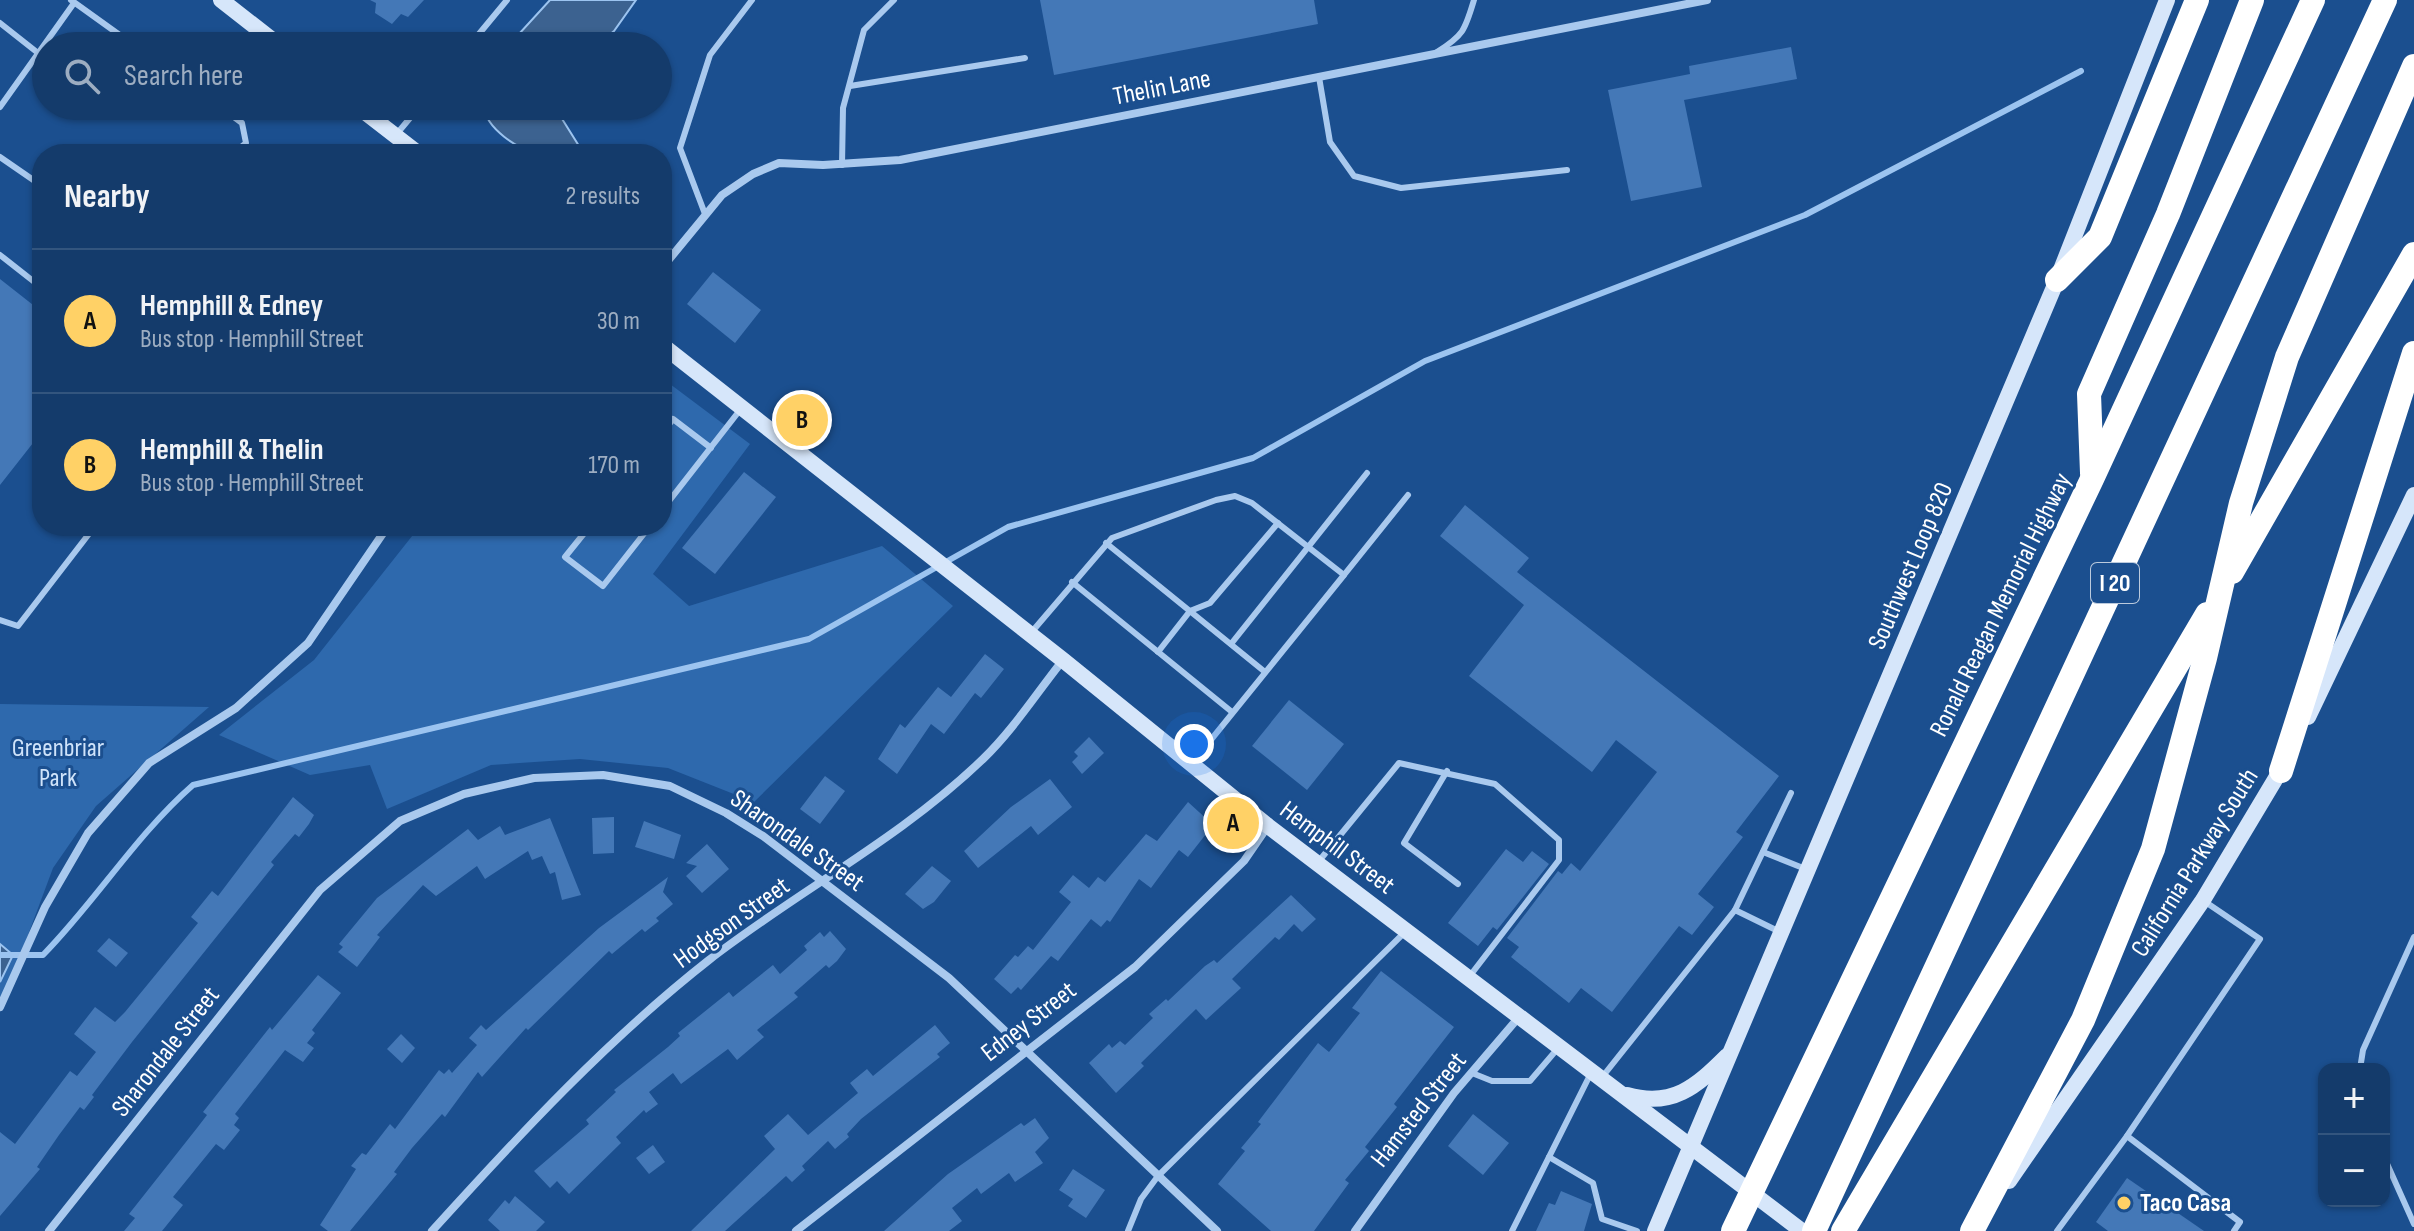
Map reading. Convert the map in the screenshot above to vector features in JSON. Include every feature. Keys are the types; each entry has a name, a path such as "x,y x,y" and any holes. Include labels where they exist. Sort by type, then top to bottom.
{"highway":[{"path":"2057,280 2100,237 2197,0"},
{"path":"2092,479 2089,394 2168,214 2252,0"},
{"name":"Ronald Reagan Memorial Highway","path":"1733,1231 2092,479 2313,0"},
{"name":"I 20","path":"1814,1231 2385,0"},
{"path":"1973,1231 2083,1020 2123,930 2153,849 2241,503 2287,357 2414,66"},
{"path":"1843,1231 2040,900 2414,254"},
{"path":"2281,771 2414,353"}],"main road":[{"path":"221,0 262,32"},
{"name":"Southwest Loop 820","path":"1655,1231 2057,280 2167,0"},
{"path":"375,120 406,144"},
{"name":"Hemphill Street","path":"672,353 1063,660 1268,826 1802,1231"},
{"name":"California Parkway South","path":"1973,1231 2203,900 2281,771 2414,495"},
{"path":"1620,1094 1656,1101 1681,1095 1734,1050"}],"street":[{"name":"Thelin Lane","path":"672,255 722,195 779,163 842,165 900,160 1707,0"},
{"path":"0,1007 45,907 88,833 149,763 236,708 308,643 381,536"},
{"name":"Hodgson Street","path":"432,1231 532,1121 708,961 825,881 943,794 983,759 1014,726 1063,660"},
{"name":"Sharondale Street","path":"49,1231 320,890 371,842 400,821 433,804 534,778 603,775 670,786 726,813 825,881 949,978 1217,1231"},
{"name":"Edney Street","path":"796,1231 1135,967 1244,861 1268,826"},
{"name":"Hamsted Street","path":"1355,1231 1404,1160 1519,1016"}],"lane":[{"path":"481,32 507,0"},
{"path":"705,214 680,148 710,55 752,0"},
{"path":"842,165 843,108 864,30 894,0"},
{"path":"1434,54 1458,40 1466,28 1474,0"},
{"path":"52,32 72,1 115,32"},
{"path":"0,23 32,48"},
{"path":"850,86 1025,58"},
{"path":"0,107 32,62"},
{"path":"1319,77 1330,142 1354,176 1401,188 1567,170"},
{"path":"238,120 242,123 245,144"},
{"path":"395,136 408,120"},
{"path":"0,157 32,179"},
{"path":"0,255 32,280"},
{"path":"672,497 742,407"},
{"path":"672,420 711,448"},
{"path":"1231,644 1367,473"},
{"path":"1191,764 1408,495"},
{"path":"1030,634 1112,538 1235,496 1252,503 1344,575"},
{"path":"1158,652 1190,611 1210,603 1278,523"},
{"path":"0,620 18,626 87,536"},
{"path":"582,536 565,557 603,586 642,536"},
{"path":"1106,543 1265,672"},
{"path":"1072,582 1232,712"},
{"path":"1317,863 1399,763 1447,771 1495,784 1559,840 1559,860 1468,978"},
{"path":"1447,771 1404,843 1458,884"},
{"path":"1512,1231 1549,1157 1596,1075 1735,910 1791,793"},
{"path":"1763,852 1809,871"},
{"path":"2057,1231 2127,1136 2260,939 2203,900"},
{"path":"1735,910 1783,933"},
{"path":"1128,1231 1141,1199 1158,1176 1406,931"},
{"path":"2361,1063 2363,1050 2414,937"},
{"path":"1472,1073 1492,1081 1530,1081 1559,1047"},
{"path":"2127,1136 2240,1222 2234,1231"},
{"path":"1549,1157 1593,1183 1602,1219 1637,1231"},
{"path":"2390,1170 2414,1224"}],"green space":[{"path":"672,386 750,444 653,574 689,606 882,546 953,606 754,802 668,768 580,759 491,765 387,809 370,765 310,775 219,735 314,660 412,536 672,536"},
{"name":"Greenbriar Park","path":"0,704 209,707 96,806 53,868 0,1010"}],"shaded area":[{"path":"550,0 636,0 613,32 521,32"},
{"path":"563,120 578,144 515,144 490,122"},
{"path":"0,944 13,955 0,982"}],"building":[{"path":"370,0 424,0 408,17 401,14 392,24 375,13 376,3"},
{"path":"1040,0 1314,0 1318,24 1054,75"},
{"path":"1791,47 1797,79 1684,100 1702,187 1631,201 1608,90 1690,74 1689,66"},
{"path":"713,272 761,310 735,343 687,304"},
{"path":"0,279 32,304 32,444 0,485"},
{"path":"744,472 776,497 715,574 682,548"},
{"path":"1465,505 1529,558 1517,572 1779,776 1736,832 1743,837 1698,894 1714,907 1692,935 1679,926 1612,1012 1581,988 1569,1003 1511,957 1519,947 1507,938 1558,871 1562,874 1571,863 1580,871 1657,772 1616,740 1592,772 1469,676 1524,605 1440,536"},
{"path":"985,654 1004,669 981,698 975,693 944,734 931,724 897,774 878,759 900,724 905,728 938,687 951,697"},
{"path":"1289,700 1344,744 1307,790 1252,746"},
{"path":"1089,737 1104,753 1082,774 1072,762 1078,756 1074,752"},
{"path":"825,776 845,791 820,824 800,809"},
{"path":"1050,779 1072,807 1038,835 1031,826 978,868 964,851 1011,807"},
{"path":"293,797 314,815 309,824 299,837 295,834 271,862 274,865 132,1042 84,1110 80,1107 37,1167 40,1169 0,1216 0,1132 15,1144 70,1071 77,1076 96,1052 74,1034 95,1007 115,1022 125,1012 198,923 191,917 212,891 218,896"},
{"path":"1188,802 1210,822 1206,826 1210,829 1188,857 1179,850 1151,888 1139,879 1110,922 1107,920 1101,927 1091,919 1058,961 1051,956 1021,990 1018,987 1011,994 994,979 1015,955 1018,957 1028,946 1033,950 1071,902 1059,892 1073,875 1089,888 1098,877 1105,882 1146,834 1157,841"},
{"path":"614,817 614,853 593,854 592,818"},
{"path":"550,818 581,895 562,900 555,872 550,874 542,856 532,860 528,851 485,879 477,866 436,896 423,885 377,935 380,937 357,967 338,952 343,947 339,944 377,898 468,829 478,840 500,826 505,835"},
{"path":"644,821 681,835 674,859 635,847"},
{"path":"707,844 729,869 702,893 686,876 697,866 686,863"},
{"path":"1506,849 1523,862 1532,851 1549,864 1497,930 1493,927 1478,946 1448,923"},
{"path":"932,866 951,881 934,902 923,909 905,894"},
{"path":"668,877 663,892 673,904 656,918 659,921 645,932 642,929 612,954 609,951 528,1030 526,1028 482,1077 478,1072 445,1117 442,1114 412,1148 394,1172 397,1174 350,1231 328,1231 320,1225 356,1169 351,1166 362,1153 366,1155 390,1124 395,1129 439,1070 444,1074 449,1069 452,1073 477,1045 469,1038 481,1025 486,1030 599,928"},
{"path":"1291,895 1316,919 1302,932 1294,924 1279,940 1275,937 1232,979 1241,988 1206,1020 1196,1009 1141,1063 1144,1066 1116,1093 1089,1063 1109,1044 1112,1048 1120,1041 1125,1045 1153,1018 1149,1014 1166,999 1168,1001 1205,966 1214,960 1217,963"},
{"path":"830,931 846,949 829,968 826,965 794,993 798,997 757,1030 764,1037 737,1060 728,1049 681,1084 673,1073 649,1092 658,1104 646,1113 644,1110 616,1137 621,1143 569,1194 557,1181 550,1188 534,1171 589,1124 586,1120 616,1092 614,1090 668,1047 680,1036 678,1033 729,992 733,997 773,965 780,974 807,950 804,946 820,932 824,937"},
{"path":"109,938 128,953 116,967 97,951"},
{"path":"1381,971 1454,1027 1394,1104 1397,1107 1365,1147 1369,1151 1345,1180 1349,1183 1314,1231 1271,1231 1218,1184 1245,1151 1241,1148 1261,1124 1258,1122 1318,1043 1329,1052 1360,1013 1352,1008"},
{"path":"318,975 341,993 312,1030 315,1033 307,1043 314,1048 303,1062 285,1050 235,1114 239,1118 234,1125 240,1130 224,1150 216,1144 173,1197 183,1205 162,1231 124,1231 135,1218 129,1214 207,1115 203,1112 270,1027 272,1030"},
{"path":"935,1025 950,1043 937,1054 940,1057 861,1119 847,1134 849,1137 835,1149 828,1141 802,1166 805,1170 792,1182 786,1176 725,1231 691,1231 775,1149 764,1136 788,1114 808,1135 858,1093 850,1083 867,1069 873,1076"},
{"path":"401,1034 415,1048 402,1063 387,1049"},
{"path":"1473,1114 1509,1143 1483,1175 1448,1146"},
{"path":"1035,1118 1049,1138 1035,1152 1043,1163 1015,1182 1009,1173 981,1194 977,1188 952,1208 962,1221 949,1231 884,1231 948,1174 1021,1123 1024,1126"},
{"path":"653,1145 665,1162 649,1174 636,1158"},
{"path":"1073,1169 1105,1190 1086,1218 1068,1206 1073,1199 1059,1190"},
{"path":"2127,1178 2204,1231 2108,1231 2096,1222"},
{"path":"1561,1191 1592,1204 1584,1231 1536,1231 1549,1203 1555,1205"},
{"path":"515,1196 545,1222 536,1231 500,1231 488,1220 505,1200 509,1204"}],"waterway":[{"path":"0,955 43,955 153,825 193,785 809,639 1008,527 1253,458 1425,361 1805,215 2081,71"}],"place":[{"name":"Hemphill & Thelin","path":"802,420"},
{"name":"Hemphill & Edney","path":"1233,823"},
{"name":"Taco Casa","path":"2124,1203"}]}
